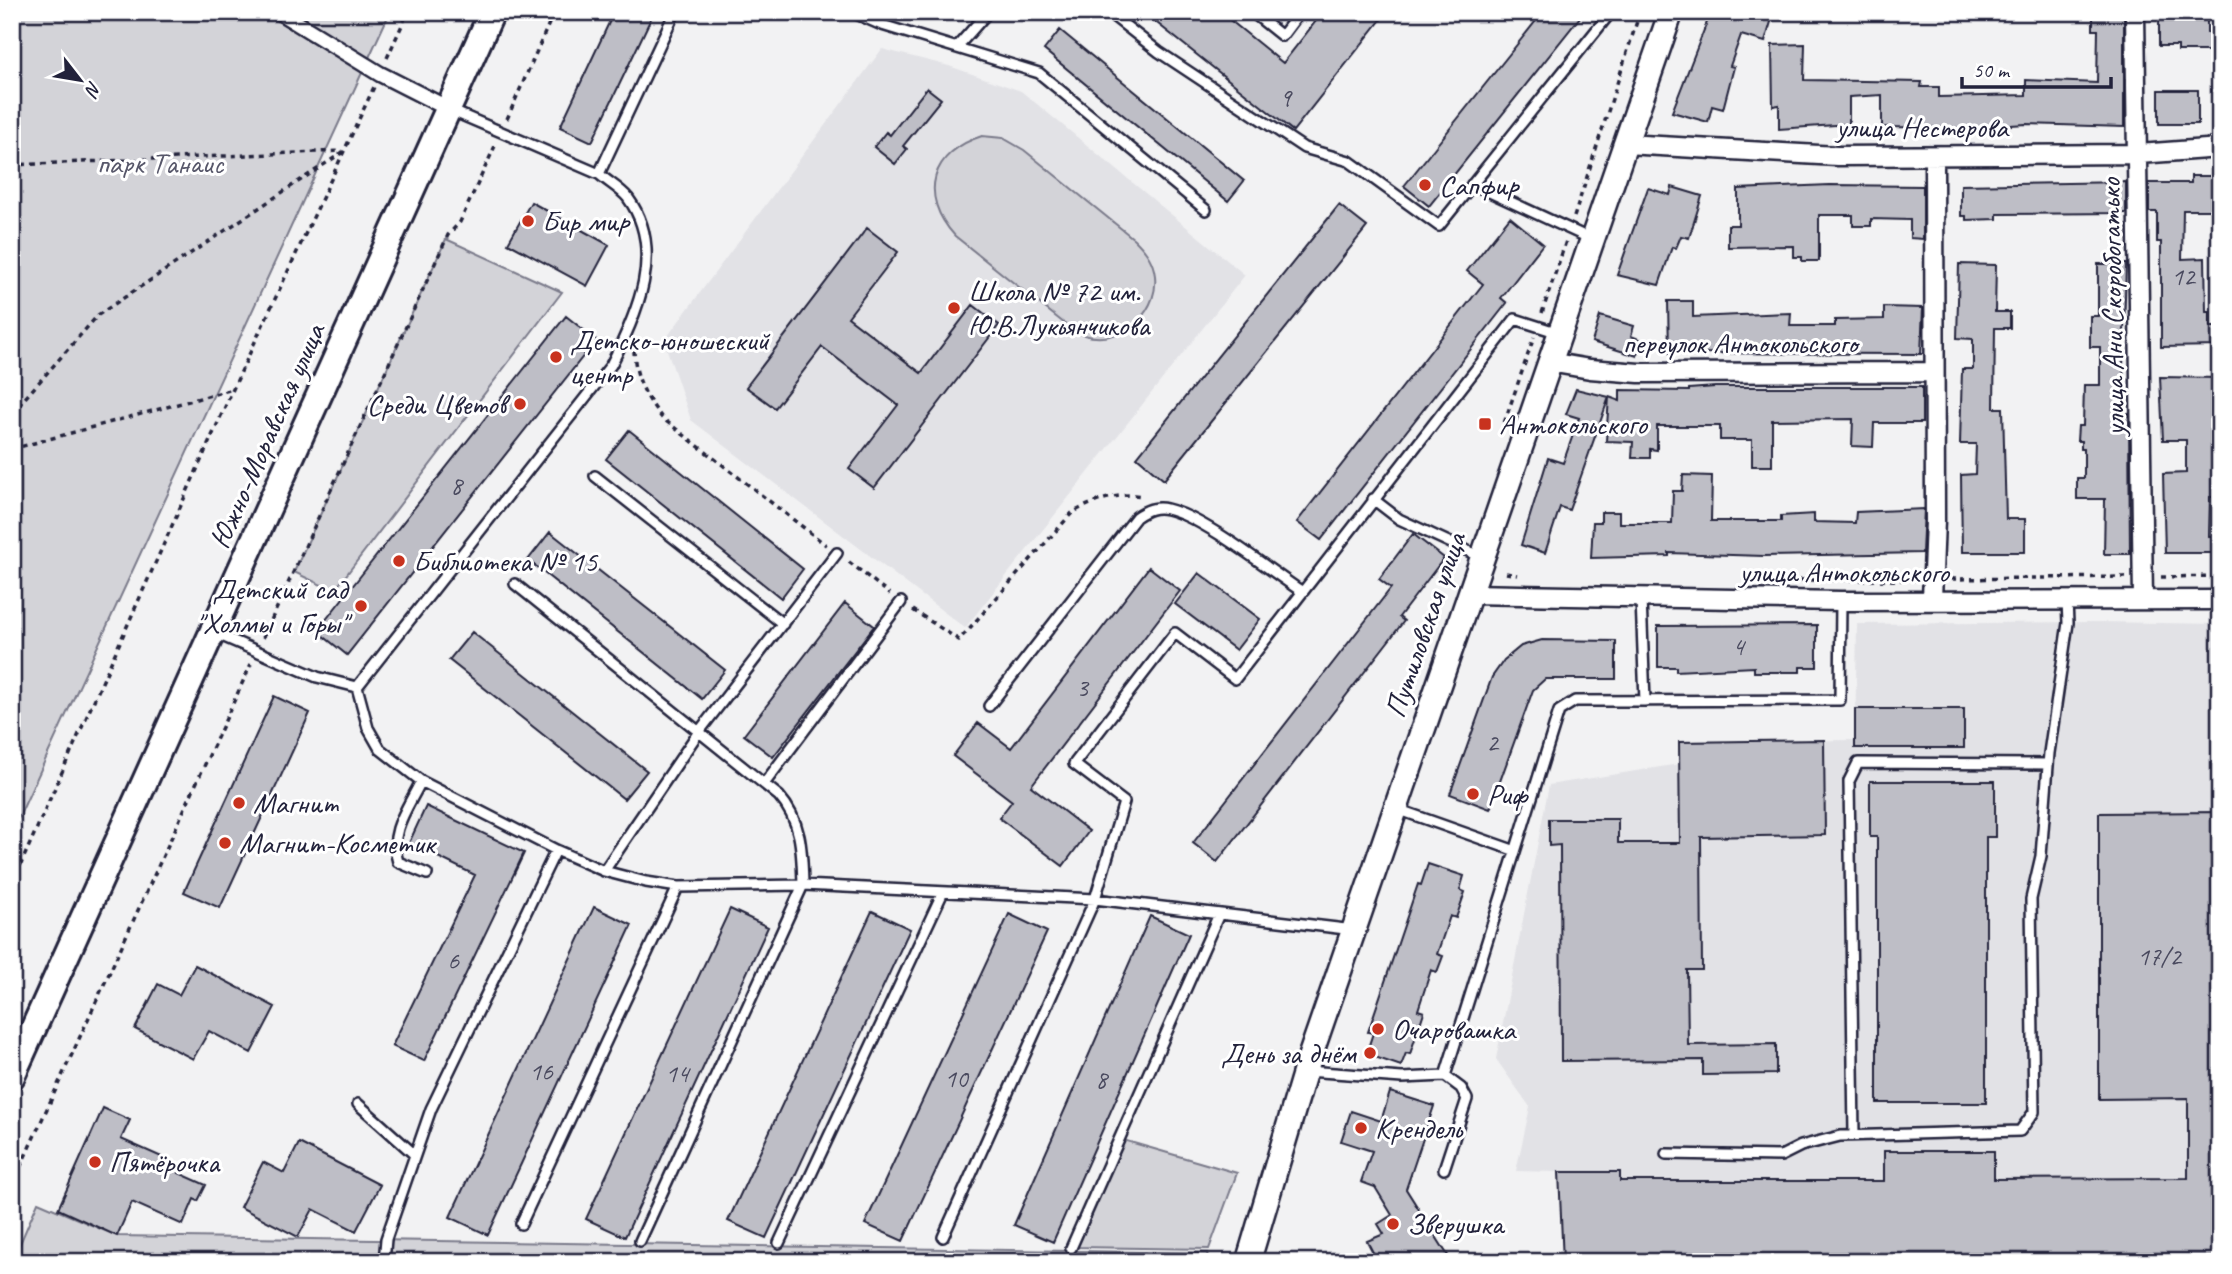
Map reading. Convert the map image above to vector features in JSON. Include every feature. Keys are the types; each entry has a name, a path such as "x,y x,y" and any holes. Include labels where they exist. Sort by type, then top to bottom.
{"main road":[{"name":"Южно-Моравская улица","path":"12,1076 492,12"}],"street":[{"path":"279,12 380,74 449,109"},
{"name":"Путиловская улица","path":"1248,1262 1305,1071 1671,12"},
{"name":"улица Ани Скоробогатько","path":"2135,12 2143,600"},
{"name":"улица Нестерова","path":"1625,144 1837,156 1934,157 2138,154 2220,148"},
{"path":"1932,599 1934,157"},
{"name":"переулок Антокольского","path":"1549,362 1639,373 1932,372"},
{"name":"улица Антокольского","path":"1469,594 1841,601 2220,600"}],"lane":[{"path":"599,174 675,12"},
{"path":"957,47 988,12"},
{"path":"1108,12 1159,52 1304,148 1349,161 1439,226 1611,12"},
{"path":"1252,12 1282,36 1300,12"},
{"path":"856,13 1039,73 1206,210"},
{"path":"357,687 611,365 634,320 647,262 643,222 627,195 599,174 449,109"},
{"path":"1472,184 1591,239"},
{"path":"943,1237 1095,899 1124,802 1074,764 1175,633 1235,679 1515,319 1559,333"},
{"path":"595,476 783,624"},
{"path":"1373,499 1399,519 1481,557"},
{"path":"989,706 1136,517 1149,509 1165,508 1191,518 1301,591"},
{"path":"604,871 698,733 837,553"},
{"path":"515,584 764,784 793,811 802,845 803,885 640,1241"},
{"path":"1641,599 1645,701"},
{"path":"1445,1076 1513,850 1559,711 1575,701 1840,701 1841,601"},
{"path":"1665,1154 1782,1156 1801,1146 1840,1136 2020,1131 2034,1112 2031,899 2041,856 2048,764 2068,623 2067,601"},
{"path":"764,784 901,602"},
{"path":"214,632 317,677 357,687"},
{"path":"357,687 368,728 380,749 421,781 556,850 604,871 678,887 803,885 1095,899 1354,930"},
{"path":"1854,1135 1849,781 1858,763 2048,764"},
{"path":"421,781 395,832 393,846 397,862 427,873"},
{"path":"1395,809 1513,850"},
{"path":"384,1262 386,1239 431,1110 556,850"},
{"path":"521,1224 678,887"},
{"path":"779,1243 943,892"},
{"path":"1071,1248 1219,914"},
{"path":"1305,1071 1402,1078 1445,1076 1461,1088 1467,1099 1444,1169"},
{"path":"358,1104 415,1155"}],"path":[{"path":"12,884 233,389 408,12"},
{"path":"13,1184 448,235 460,222 554,12"},
{"path":"12,165 345,150"},
{"path":"12,413 98,315 345,150"},
{"path":"634,320 635,365 642,392 662,418 901,602 959,640 967,635 1072,513 1086,505 1128,494 1145,497 1165,508"},
{"path":"12,449 233,389"},
{"path":"1506,573 1529,577"},
{"path":"1784,579 2220,576"}],"shaded area":[{"name":"Школа № 72 им. Ю.В.Лукьянчикова","path":"882,49 949,66 1021,91 1245,275 965,628 691,420 664,341"},
{"path":"1857,624 2220,624 2220,1261 1563,1262 1559,1172 1516,1171 1530,1107 1496,1059 1549,785 1679,764 1679,742 1855,740"}],"green space":[{"name":"парк Танаис","path":"12,12 390,12 12,832"},
{"path":"982,136 1003,138 1024,150 1143,249 1153,265 1155,284 1146,311 1137,322 1113,335 1099,337 1082,334 1065,324 955,236 943,221 936,205 936,177 941,164 951,153"},
{"path":"446,239 562,292 334,591 294,572"},
{"path":"1123,1140 1237,1173 1209,1249 1077,1247"},
{"path":"38,1202 117,1236 1208,1253 1205,1262 12,1262"}],"building":[{"path":"614,12 654,12 592,142 560,127"},
{"path":"1143,12 1220,12 1283,63 1323,12 1387,12 1293,131"},
{"path":"1543,12 1584,12 1429,206 1404,186"},
{"path":"1711,12 1761,12 1773,15 1765,42 1741,35 1730,66 1734,67 1723,109 1712,106 1708,122 1672,112"},
{"path":"2093,12 2124,12 2124,127 2026,124 1964,128 1882,127 1882,95 1849,97 1849,124 1779,129 1779,105 1773,106 1772,45 1805,44 1804,80 1922,82 1921,87 1939,87 1939,97 2026,95 2026,80 2097,83 2098,30 2093,30"},
{"path":"2159,18 2207,18 2207,33 2220,33 2220,51 2178,51 2178,46 2159,46"},
{"path":"1060,30 1244,181 1228,201 1044,50"},
{"path":"927,88 941,99 903,146 907,149 895,164 874,147 886,132 890,135"},
{"path":"2159,90 2198,90 2198,124 2159,124"},
{"path":"2191,176 2220,176 2220,210 2183,210 2182,259 2205,258 2206,312 2210,312 2210,327 2220,327 2220,346 2161,347 2161,242 2157,242 2157,212 2149,212 2149,183 2191,183"},
{"path":"2126,182 2126,213 1997,214 1997,219 1966,220 1966,216 1961,216 1961,185"},
{"path":"1830,185 1923,186 1923,239 1910,238 1910,220 1871,219 1871,226 1853,226 1853,215 1819,215 1819,261 1802,261 1802,257 1794,257 1794,246 1728,247 1728,225 1738,225 1738,189"},
{"path":"1672,187 1702,196 1689,238 1681,236 1676,248 1672,247 1659,285 1617,275 1648,188 1670,195"},
{"path":"531,202 609,245 587,286 508,243"},
{"path":"1339,205 1367,227 1164,480 1137,457"},
{"path":"1510,217 1543,244 1501,298 1507,303 1321,540 1297,522 1483,284 1467,271"},
{"path":"867,228 898,252 848,317 921,373 973,305 999,325 874,488 849,469 898,405 822,347 775,408 746,387"},
{"path":"1959,264 1996,265 1995,312 2010,312 2010,328 1995,328 1994,408 2003,408 2006,519 2025,519 2025,552 1962,552 1961,475 1975,474 1976,444 1960,444 1962,369 1973,369 1973,339 1957,338"},
{"path":"2098,264 2126,264 2123,366 2125,413 2129,414 2130,554 2104,554 2105,499 2077,499 2077,478 2084,478 2084,449 2081,449 2081,441 2077,441 2078,426 2083,426 2084,385 2100,385 2100,347 2090,347 2090,316 2098,316"},
{"path":"1668,301 1693,301 1693,317 1791,313 1790,326 1835,326 1835,320 1884,319 1884,307 1923,308 1921,354 1669,353"},
{"path":"566,316 596,340 347,655 317,631"},
{"path":"1600,316 1634,326 1631,336 1642,340 1637,356 1592,342"},
{"path":"2160,377 2220,378 2216,497 2210,497 2209,536 2220,536 2220,553 2165,553 2163,474 2186,473 2186,440 2163,440"},
{"path":"1715,387 1922,387 1922,423 1874,423 1873,447 1852,446 1853,419 1772,420 1772,466 1752,466 1752,440 1720,440 1720,426 1657,426 1657,450 1650,449 1650,458 1632,458 1633,442 1606,441 1609,397 1620,401 1620,390 1689,391"},
{"path":"1576,389 1609,397 1569,510 1560,507 1545,553 1521,545 1548,458 1563,463 1579,418 1566,414"},
{"path":"629,430 803,569 781,598 606,459"},
{"path":"1683,475 1712,476 1711,521 1781,521 1781,516 1814,514 1814,522 1855,523 1856,512 1924,509 1922,553 1764,556 1669,553 1669,556 1591,558 1593,522 1601,522 1601,512 1619,512 1619,523 1672,523 1673,491 1682,491"},
{"path":"550,532 725,670 702,699 528,560"},
{"path":"1413,534 1444,558 1399,617 1404,621 1217,862 1193,843 1391,588 1379,579"},
{"path":"1149,567 1180,591 1031,786 1089,831 1063,866 999,818 1012,801 953,756 978,723 1011,748"},
{"path":"1199,573 1260,619 1236,650 1175,604"},
{"path":"845,603 874,626 773,757 744,735"},
{"path":"1817,625 1817,667 1800,667 1800,672 1754,672 1754,667 1676,671 1676,667 1658,667 1658,626"},
{"path":"472,632 647,771 624,799 449,660"},
{"path":"1542,640 1616,641 1616,679 1545,679 1533,690 1490,809 1450,794 1492,677 1504,660 1521,646"},
{"path":"274,696 310,713 220,908 184,892"},
{"path":"1855,709 1964,709 1964,748 1855,748"},
{"path":"1824,740 1825,835 1701,837 1702,970 1687,970 1688,1045 1776,1044 1776,1074 1703,1075 1703,1060 1561,1061 1560,845 1549,846 1549,819 1618,819 1618,843 1680,843 1679,742"},
{"path":"1870,781 1995,781 1995,837 1986,837 1986,1103 1877,1103 1877,837 1870,837"},
{"path":"426,806 524,853 424,1061 392,1046 475,875 409,843"},
{"path":"2220,812 2220,1261 1563,1262 1559,1172 1620,1172 1620,1181 1884,1181 1884,1151 1994,1151 1994,1179 2188,1178 2188,1098 2099,1099 2099,813"},
{"path":"1428,864 1464,876 1460,890 1465,892 1456,918 1450,916 1437,954 1443,956 1437,972 1431,970 1418,1010 1424,1012 1410,1054 1406,1053 1401,1066 1366,1054 1373,1033 1368,1032 1418,884 1421,885"},
{"path":"594,907 632,925 488,1235 450,1217"},
{"path":"730,909 768,927 625,1237 586,1219"},
{"path":"872,911 910,929 766,1238 728,1221"},
{"path":"1009,914 1047,932 903,1241 865,1224"},
{"path":"1150,916 1189,934 1053,1242 1014,1225"},
{"path":"195,965 275,1007 251,1053 209,1031 193,1059 135,1029 158,984 179,995"},
{"path":"1390,1092 1434,1106 1406,1189 1452,1262 1378,1262 1367,1241 1384,1234 1378,1224 1392,1215 1375,1187 1361,1182 1372,1151 1341,1141 1351,1111 1381,1121"},
{"path":"103,1108 130,1120 121,1139 182,1166 179,1173 206,1185 198,1201 194,1199 183,1225 132,1202 117,1236 58,1209"},
{"path":"299,1143 380,1185 356,1231 313,1209 298,1237 240,1207 263,1162 284,1173"}],"place":[{"name":"Сапфир","path":"1425,185"},
{"name":"Бир мир","path":"528,221"},
{"name":"Школа № 72 им. Ю.В.Лукьянчикова","path":"954,308"},
{"name":"Детско-юношеский центр","path":"556,357"},
{"name":"Среди Цветов","path":"520,404"},
{"name":"Антокольского","path":"1485,424"},
{"name":"Библиотека № 15","path":"399,561"},
{"name":"Детский сад \"Холмы и Горы\"","path":"361,606"},
{"name":"Риф","path":"1473,794"},
{"name":"Магнит","path":"239,803"},
{"name":"Магнит-Косметик","path":"225,843"},
{"name":"Очаровашка","path":"1378,1029"},
{"name":"День за днём","path":"1370,1053"},
{"name":"Крендель","path":"1361,1128"},
{"name":"Пятёрочка","path":"95,1162"},
{"name":"Зверушка","path":"1393,1224"}]}
